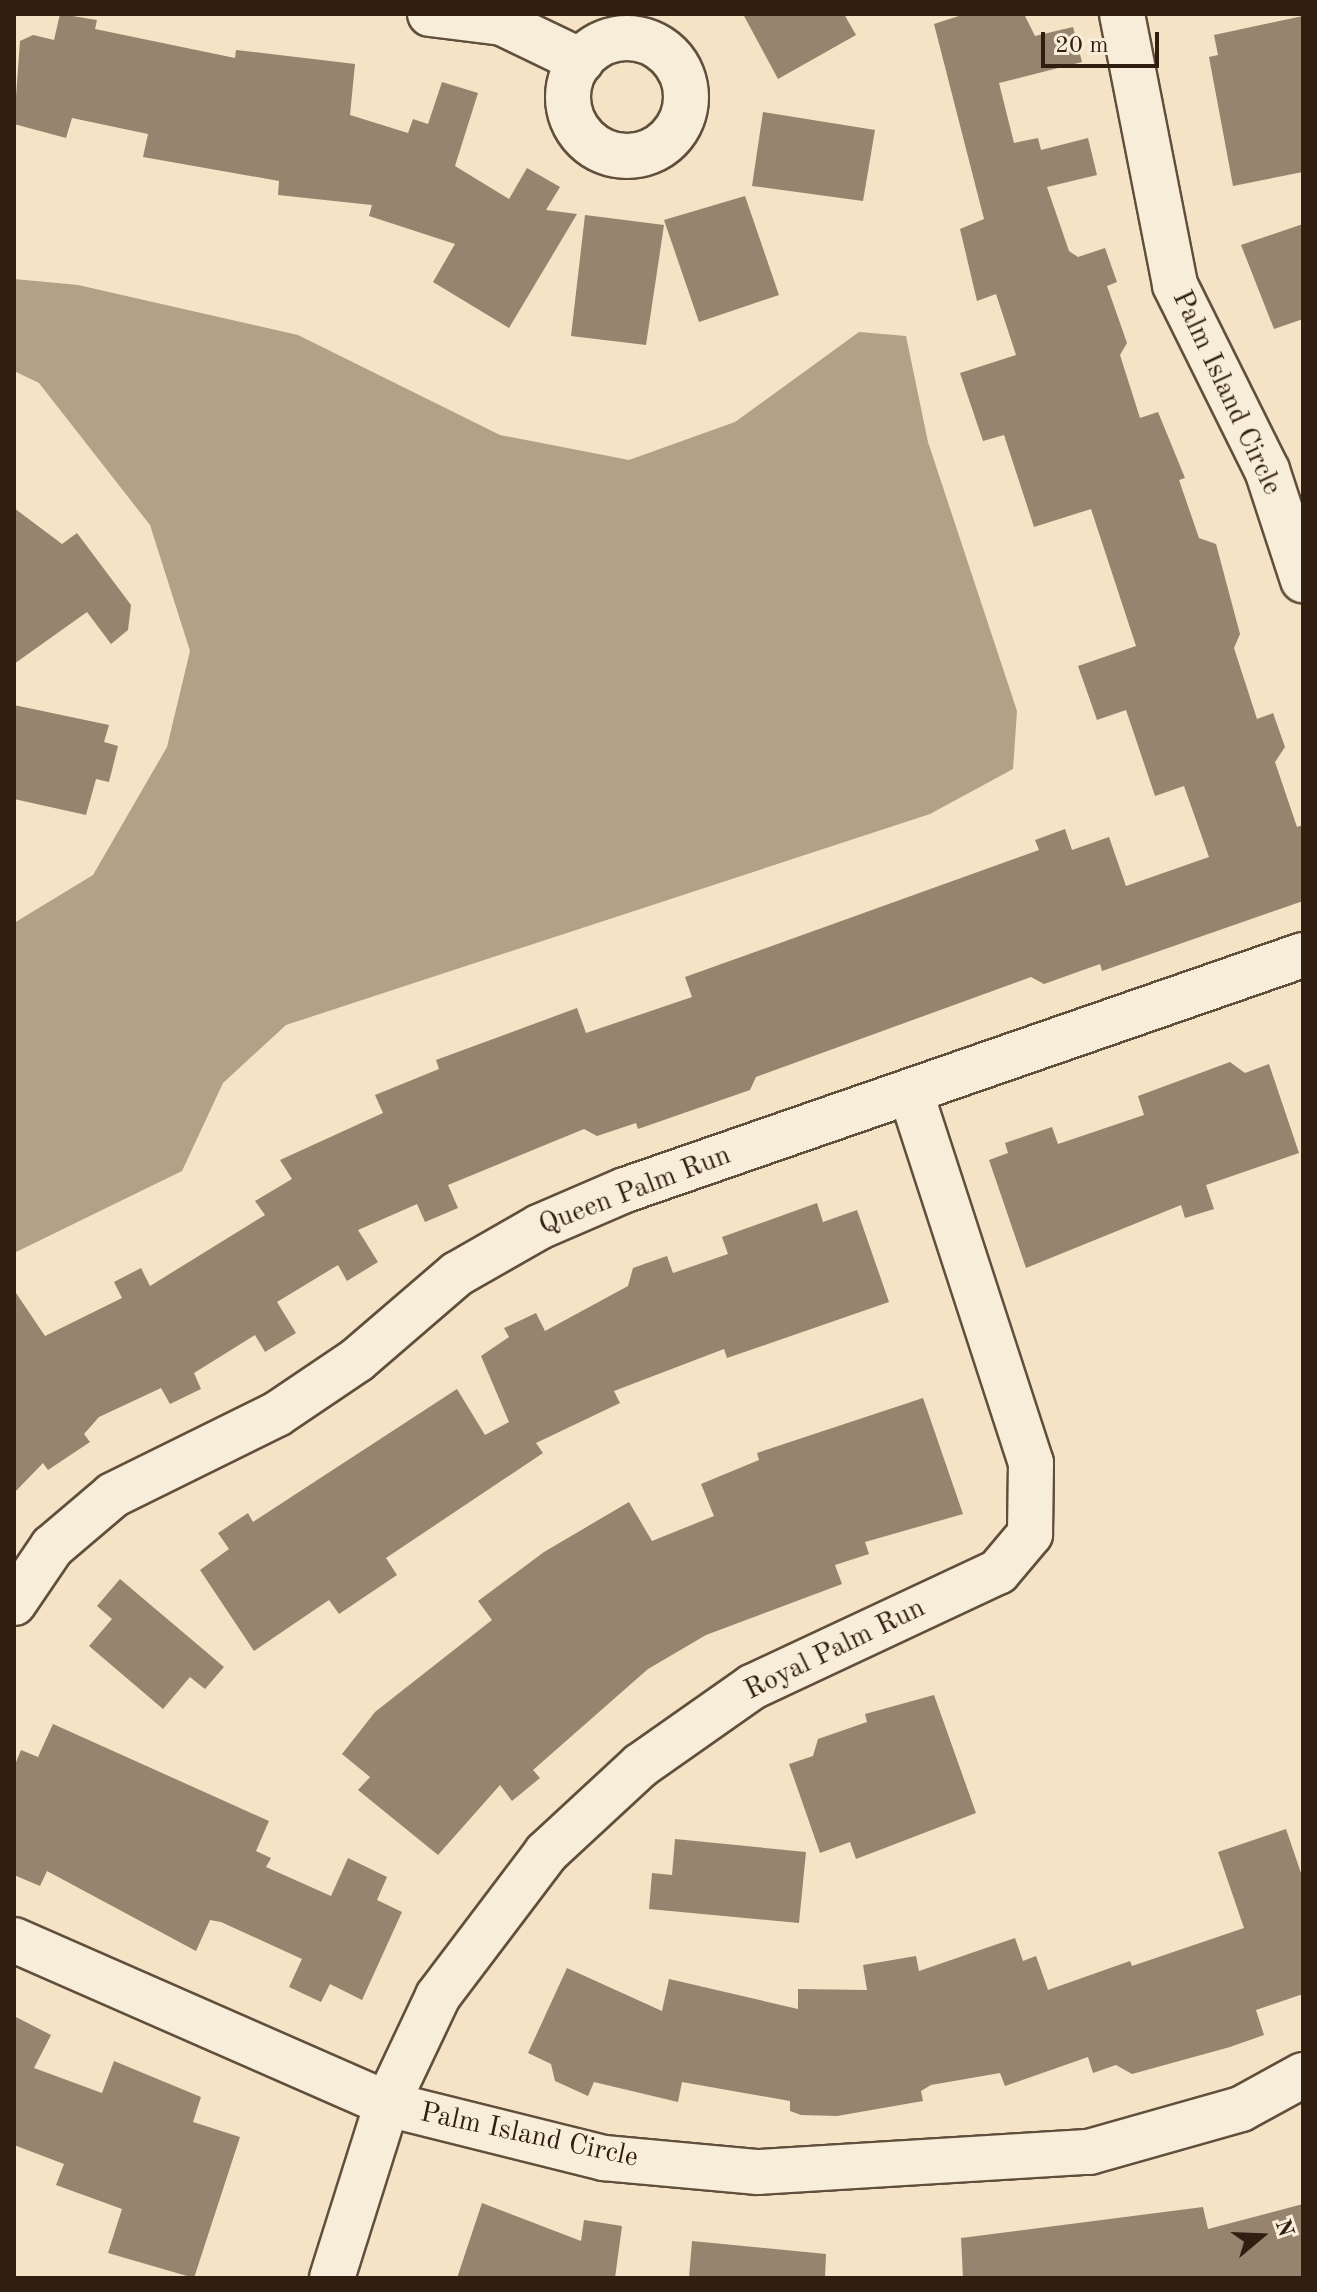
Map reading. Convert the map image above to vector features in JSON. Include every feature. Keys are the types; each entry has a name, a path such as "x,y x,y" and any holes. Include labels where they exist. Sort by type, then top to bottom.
{"street":[{"path":"430,14 502,23 581,61"},
{"name":"Palm Island Circle","path":"1122,14 1175,285 1267,470 1303,580"},
{"name":"Queen Palm Run","path":"14,1603 52,1547 113,1495 277,1414 357,1360 457,1274 525,1235 625,1190 1303,955"},
{"name":"Royal Palm Run","path":"332,2278 387,2104 447,1984 546,1853 641,1765 752,1687 998,1572 1030,1534 1031,1463 910,1091"},
{"name":"Palm Island Circle","path":"14,1940 387,2104 604,2158 758,2172 1089,2152 1241,2109 1303,2075"}],"shaded area":[{"path":"14,279 78,285 298,335 500,435 629,460 735,422 859,332 906,336 928,442 1017,711 1013,769 930,814 286,1025 223,1083 182,1171 14,1253 14,923 93,875 167,747 190,651 150,525 39,383 14,371"}],"building":[{"path":"60,14 97,20 95,29 235,58 236,50 355,64 350,115 408,133 413,119 428,124 442,82 478,93 455,166 509,199 527,168 560,187 546,210 577,214 509,328 433,282 455,244 369,216 372,205 278,195 279,181 143,157 148,134 72,118 66,138 14,124 20,41 33,35 54,40"},
{"path":"743,14 844,14 856,35 778,79"},
{"path":"965,14 1024,14 1035,36 1073,27 1082,62 999,83 1014,143 1038,138 1041,150 1088,138 1097,175 1047,187 1069,251 1078,257 1105,248 1117,282 1107,286 1127,343 1120,355 1140,418 1158,412 1185,478 1179,480 1199,538 1216,544 1240,634 1234,648 1257,719 1273,713 1285,747 1275,762 1297,827 1303,825 1303,901 1102,971 1100,964 1044,984 1031,977 756,1077 750,1090 638,1129 636,1123 597,1136 584,1129 448,1185 458,1208 425,1222 417,1204 358,1230 378,1262 347,1281 338,1265 277,1302 296,1333 265,1352 255,1335 194,1373 201,1389 170,1404 161,1388 99,1417 84,1434 90,1442 48,1470 43,1463 14,1493 14,1290 45,1336 122,1298 114,1282 141,1268 150,1286 265,1215 255,1201 292,1179 280,1160 383,1113 375,1095 439,1069 436,1060 577,1008 586,1033 692,997 685,977 1039,850 1035,840 1065,829 1072,850 1109,837 1126,886 1209,857 1184,786 1155,796 1126,710 1097,720 1078,666 1136,646 1091,509 1034,527 1004,435 983,441 960,373 1016,355 996,294 977,301 960,229 984,219 934,24"},
{"path":"1303,16 1303,172 1233,186 1209,57 1218,55 1214,35"},
{"path":"763,112 875,130 863,201 752,186"},
{"path":"745,196 779,295 699,322 664,220"},
{"path":"585,215 664,225 646,345 571,336"},
{"path":"1303,224 1303,319 1274,329 1241,245"},
{"path":"14,508 62,544 77,533 131,605 128,630 111,644 87,612 14,664"},
{"path":"14,705 109,725 104,742 118,746 109,782 96,779 86,815 14,799"},
{"path":"1230,1062 1245,1073 1269,1064 1299,1153 1206,1185 1214,1209 1185,1218 1181,1205 1026,1268 989,1160 1008,1153 1005,1143 1052,1127 1058,1144 1144,1115 1138,1096"},
{"path":"817,1203 823,1222 857,1210 889,1302 727,1358 724,1349 614,1391 620,1403 536,1443 543,1453 386,1558 397,1575 339,1614 329,1600 254,1651 200,1570 229,1549 218,1533 248,1513 253,1522 457,1389 485,1435 509,1422 481,1356 509,1337 504,1328 536,1313 545,1331 628,1286 633,1268 667,1256 673,1273 728,1254 722,1237"},
{"path":"923,1398 963,1514 865,1542 869,1554 835,1565 842,1584 706,1635 648,1669 533,1770 540,1778 512,1801 500,1785 438,1855 358,1790 370,1777 342,1754 375,1712 492,1620 478,1601 544,1552 629,1502 652,1541 714,1516 701,1484 759,1460 757,1453"},
{"path":"120,1579 224,1667 205,1689 190,1677 163,1709 89,1646 112,1619 97,1606"},
{"path":"934,1695 976,1813 856,1859 850,1842 820,1853 789,1764 813,1756 818,1739 867,1722 865,1714"},
{"path":"53,1724 269,1821 256,1851 271,1858 266,1867 331,1896 348,1858 387,1877 377,1900 402,1912 362,2000 330,1984 321,2002 289,1987 302,1959 221,1922 210,1920 196,1951 47,1871 40,1886 14,1875 14,1767 21,1750 38,1757"},
{"path":"1286,1829 1303,1879 1303,1994 1256,2010 1264,2035 1230,2047 1132,2074 1116,2065 1093,2073 1088,2057 1005,2086 1000,2073 931,2085 921,2091 923,2101 837,2116 801,2115 790,2111 790,2101 682,2082 678,2102 594,2082 588,2096 555,2081 551,2064 528,2053 567,1968 662,2011 669,1979 798,2009 798,1989 867,1990 863,1965 916,1956 919,1971 1015,1938 1023,1961 1036,1956 1048,1990 1130,1961 1132,1966 1244,1928 1218,1852"},
{"path":"675,1839 806,1852 799,1923 649,1909 652,1873 672,1875"},
{"path":"14,2016 51,2035 34,2068 102,2093 114,2061 201,2097 193,2122 240,2137 194,2278 108,2253 122,2209 56,2185 64,2164 14,2145"},
{"path":"482,2203 581,2241 584,2220 622,2226 615,2278 457,2278"},
{"path":"1303,2204 1303,2278 963,2278 961,2238 1203,2207 1208,2229"},
{"path":"692,2241 826,2254 825,2278 689,2278"}]}
